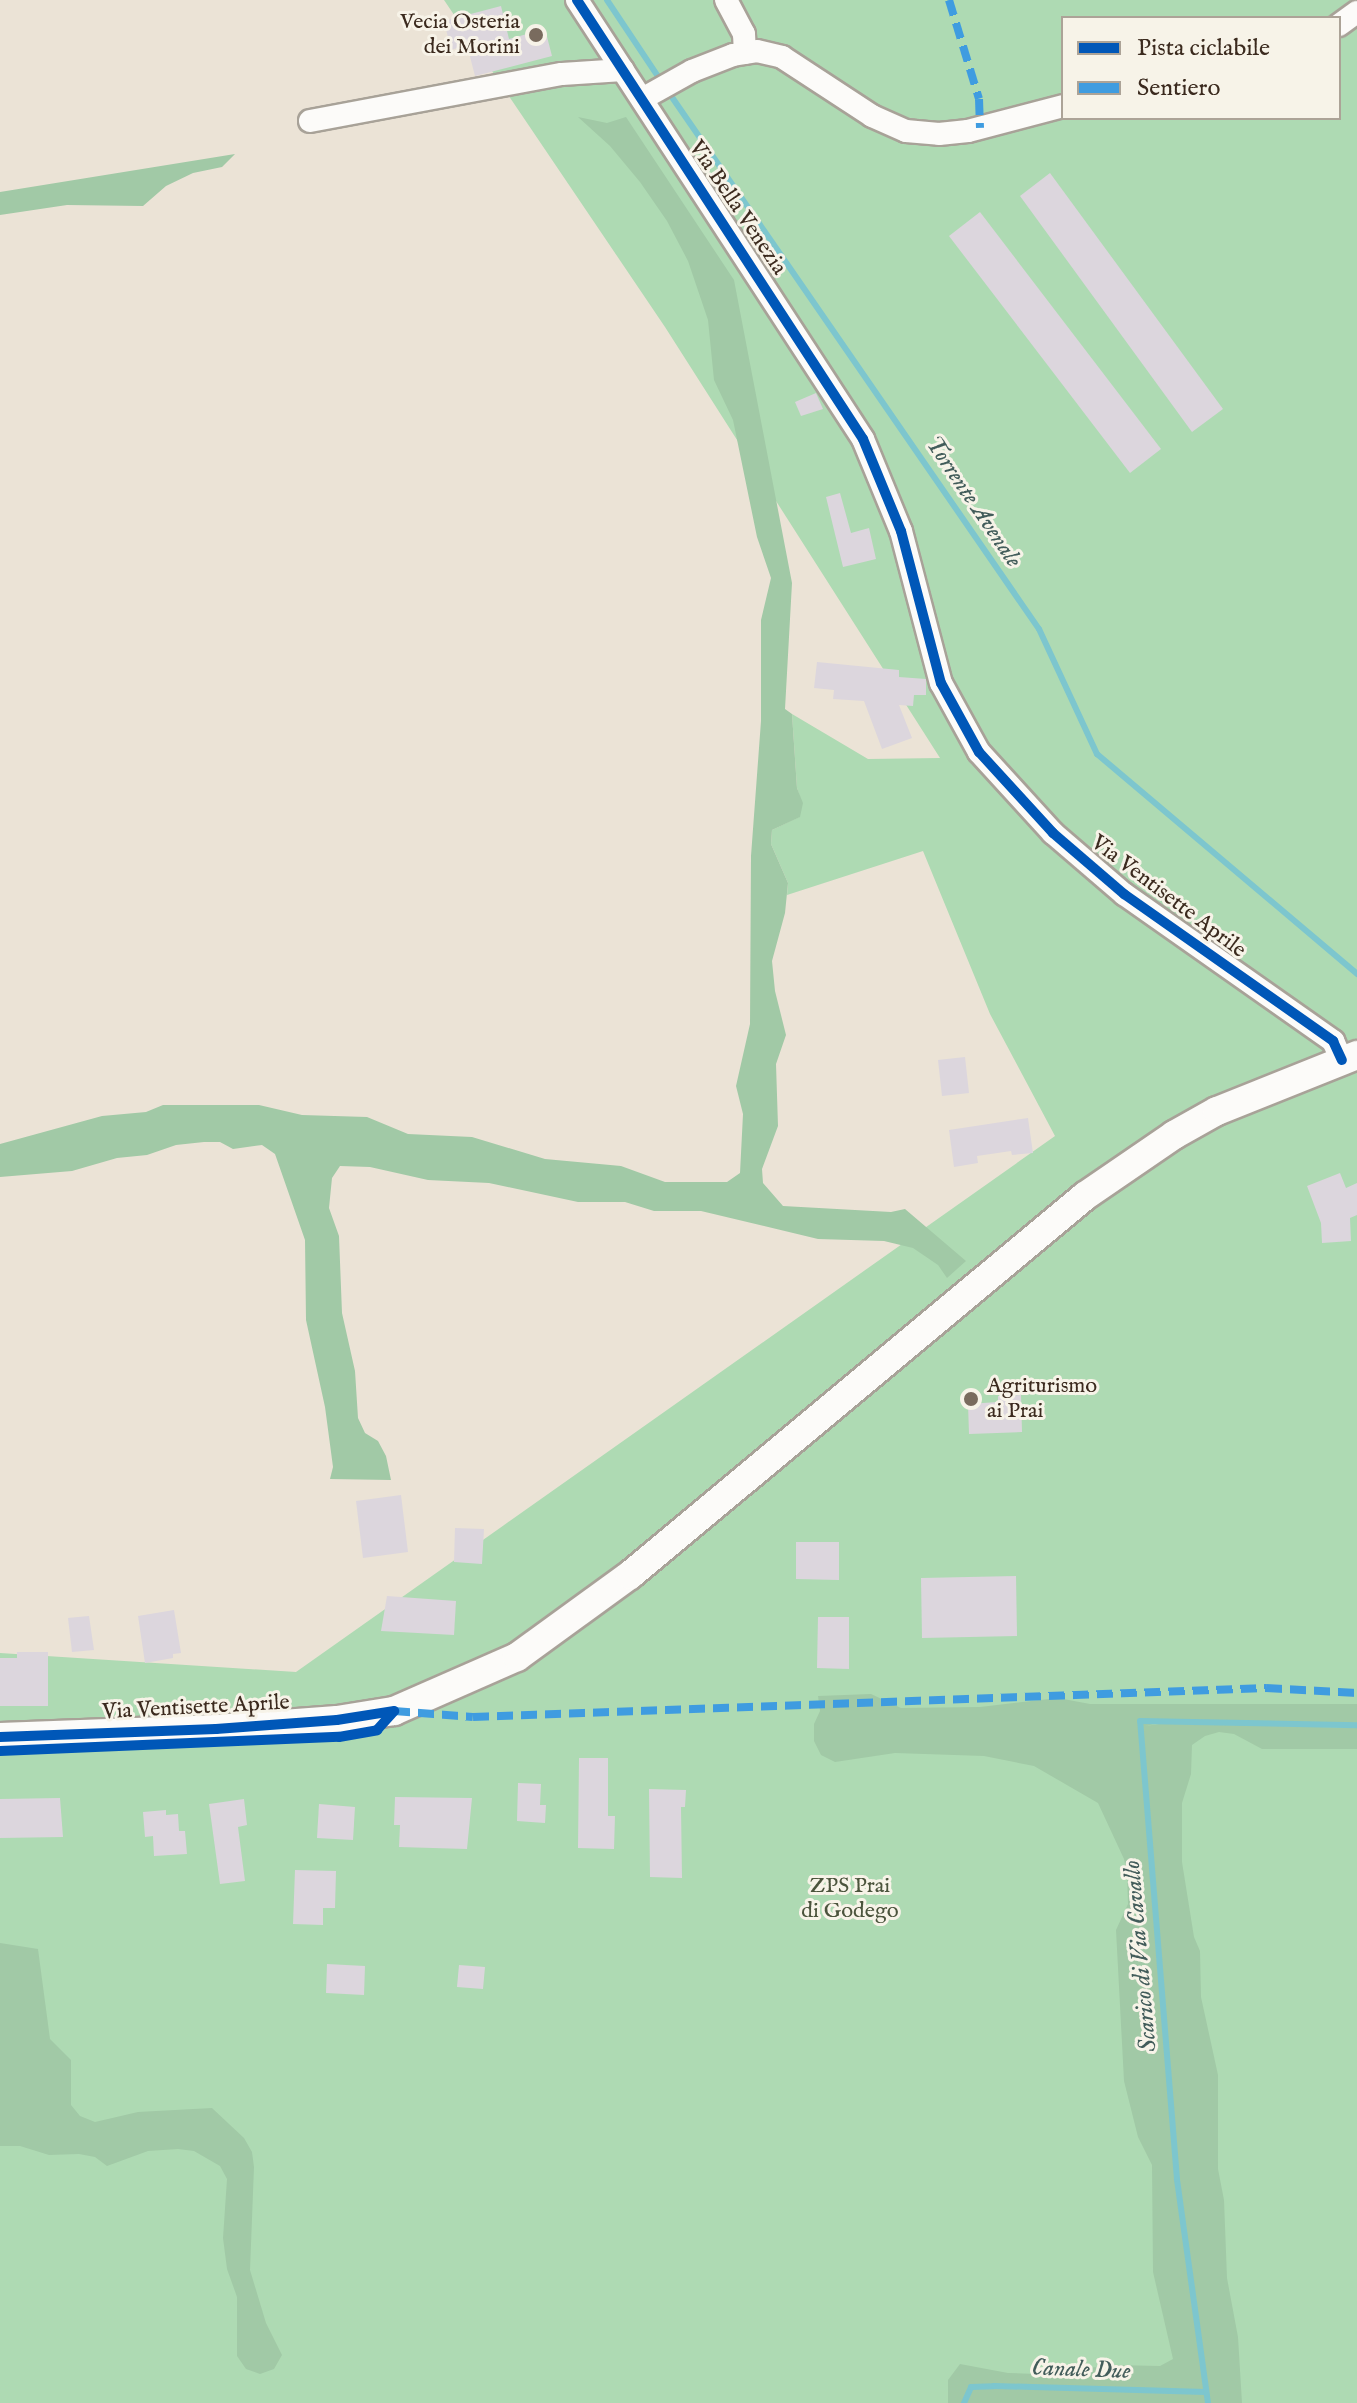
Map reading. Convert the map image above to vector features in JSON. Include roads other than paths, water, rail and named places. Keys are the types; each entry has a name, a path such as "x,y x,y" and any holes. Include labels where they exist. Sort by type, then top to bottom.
{"main road":[{"name":"Via Ventisette Aprile","path":"0,1737 216,1729 337,1720 394,1711 517,1657 630,1575 1085,1196 1174,1135 1217,1111 1349,1058"}],"street":[{"name":"Via Bella Venezia","path":"577,0 623,70 648,96 863,439"},
{"path":"726,0 744,34 745,53"},
{"path":"648,96 676,80 757,51 782,57 872,116 906,131 939,134 968,131 1061,107"},
{"path":"310,121 562,74 623,70"},
{"name":"Via Ventisette Aprile","path":"863,439 901,531 941,683 979,752 1053,833 1124,894 1333,1041 1349,1058"}],"waterway":[{"name":"Torrente Avenale","path":"607,0 661,81"},
{"name":"Torrente Avenale","path":"667,90 1039,629 1097,754 1357,974"},
{"name":"Scarico di Via Cavallo","path":"1208,2403 1177,2179 1140,1721 1357,1725"},
{"name":"Canale Due","path":"964,2403 971,2387 1206,2392"}],"place":[{"name":"Vecia Osteria dei Morini","path":"536,35"},
{"name":"Agriturismo ai Prai","path":"971,1399"}],"park label":[{"name":"ZPS Prai di Godego","path":"850,1898"}]}
